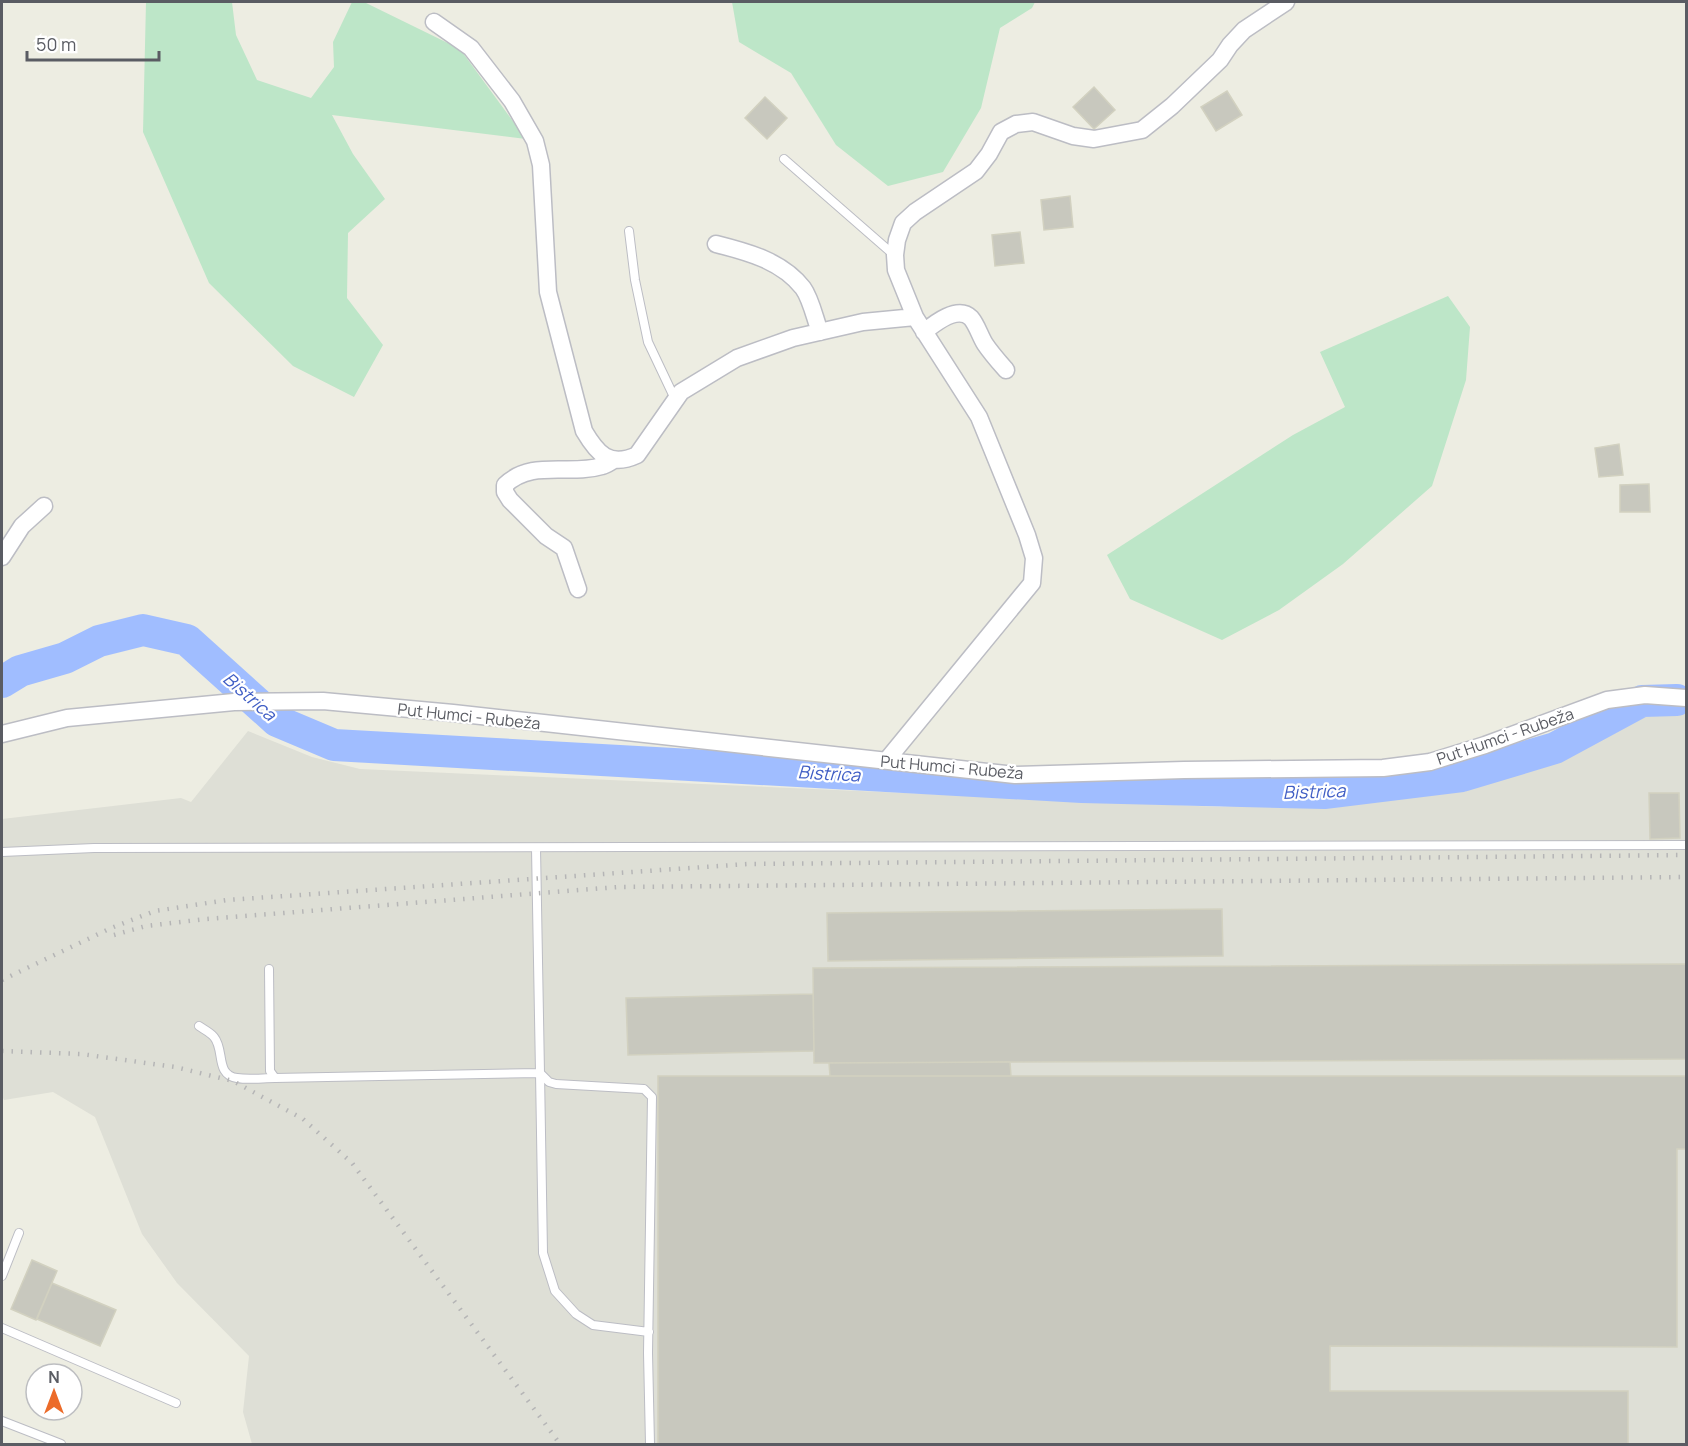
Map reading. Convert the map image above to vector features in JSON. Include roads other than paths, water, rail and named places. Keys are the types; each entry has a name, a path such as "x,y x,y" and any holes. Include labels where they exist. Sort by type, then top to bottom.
{"street":[{"path":"886,761 1032,583 1035,569 1027,535 979,417 915,317 896,270 897,240 903,223 915,212 976,171 1001,132 1016,124 1034,122 1073,136 1094,139 1142,130 1172,106 1220,60 1244,30 1286,2"},
{"path":"434,22 471,48 512,101 535,141 541,165 548,292 584,431 596,451 614,460"},
{"path":"716,244 751,253 783,268 804,289 820,332"},
{"path":"924,332 934,323 945,318 958,314 966,315 973,320 987,347 1006,370"},
{"path":"578,589 564,548 546,536 505,492 505,485 513,477 528,471 602,466 614,460 637,455 681,392 737,358 793,338 863,322 915,317"},
{"path":"2,557 22,526 44,506"},
{"name":"Put Humci - Rubeža","path":"2,734 68,718 234,702 323,701 1015,774 1383,768 1430,762 1485,746 1607,700 1645,695 1686,698"}],"lane":[{"path":"784,159 895,255"},
{"path":"629,231 635,280 648,342 675,399"},
{"path":"2,852 94,848 1686,845"},
{"path":"536,848 543,1253 555,1291 576,1314 593,1325 649,1332"},
{"path":"268,969 270,1071 275,1078"},
{"path":"199,1026 213,1035 218,1043 223,1070 229,1076 239,1079 540,1073 549,1082 556,1084 644,1089 652,1097 650,1444"},
{"path":"2,1276 19,1233"},
{"path":"2,1328 176,1403"},
{"path":"2,1420 61,1444"}],"waterway":[{"name":"Bistrica","path":"2,682 20,671 65,658 99,641 143,630 187,640 277,721 334,745 1082,787 1324,793 1462,776 1555,748 1642,701 1677,700"}],"railway":[{"path":"2,980 111,928 155,911 227,900 748,864 1686,855"},
{"path":"114,935 146,926 206,919 618,887 1686,877"},
{"path":"2,1051 81,1054 175,1067 233,1081 303,1119 352,1163 560,1444"}]}
